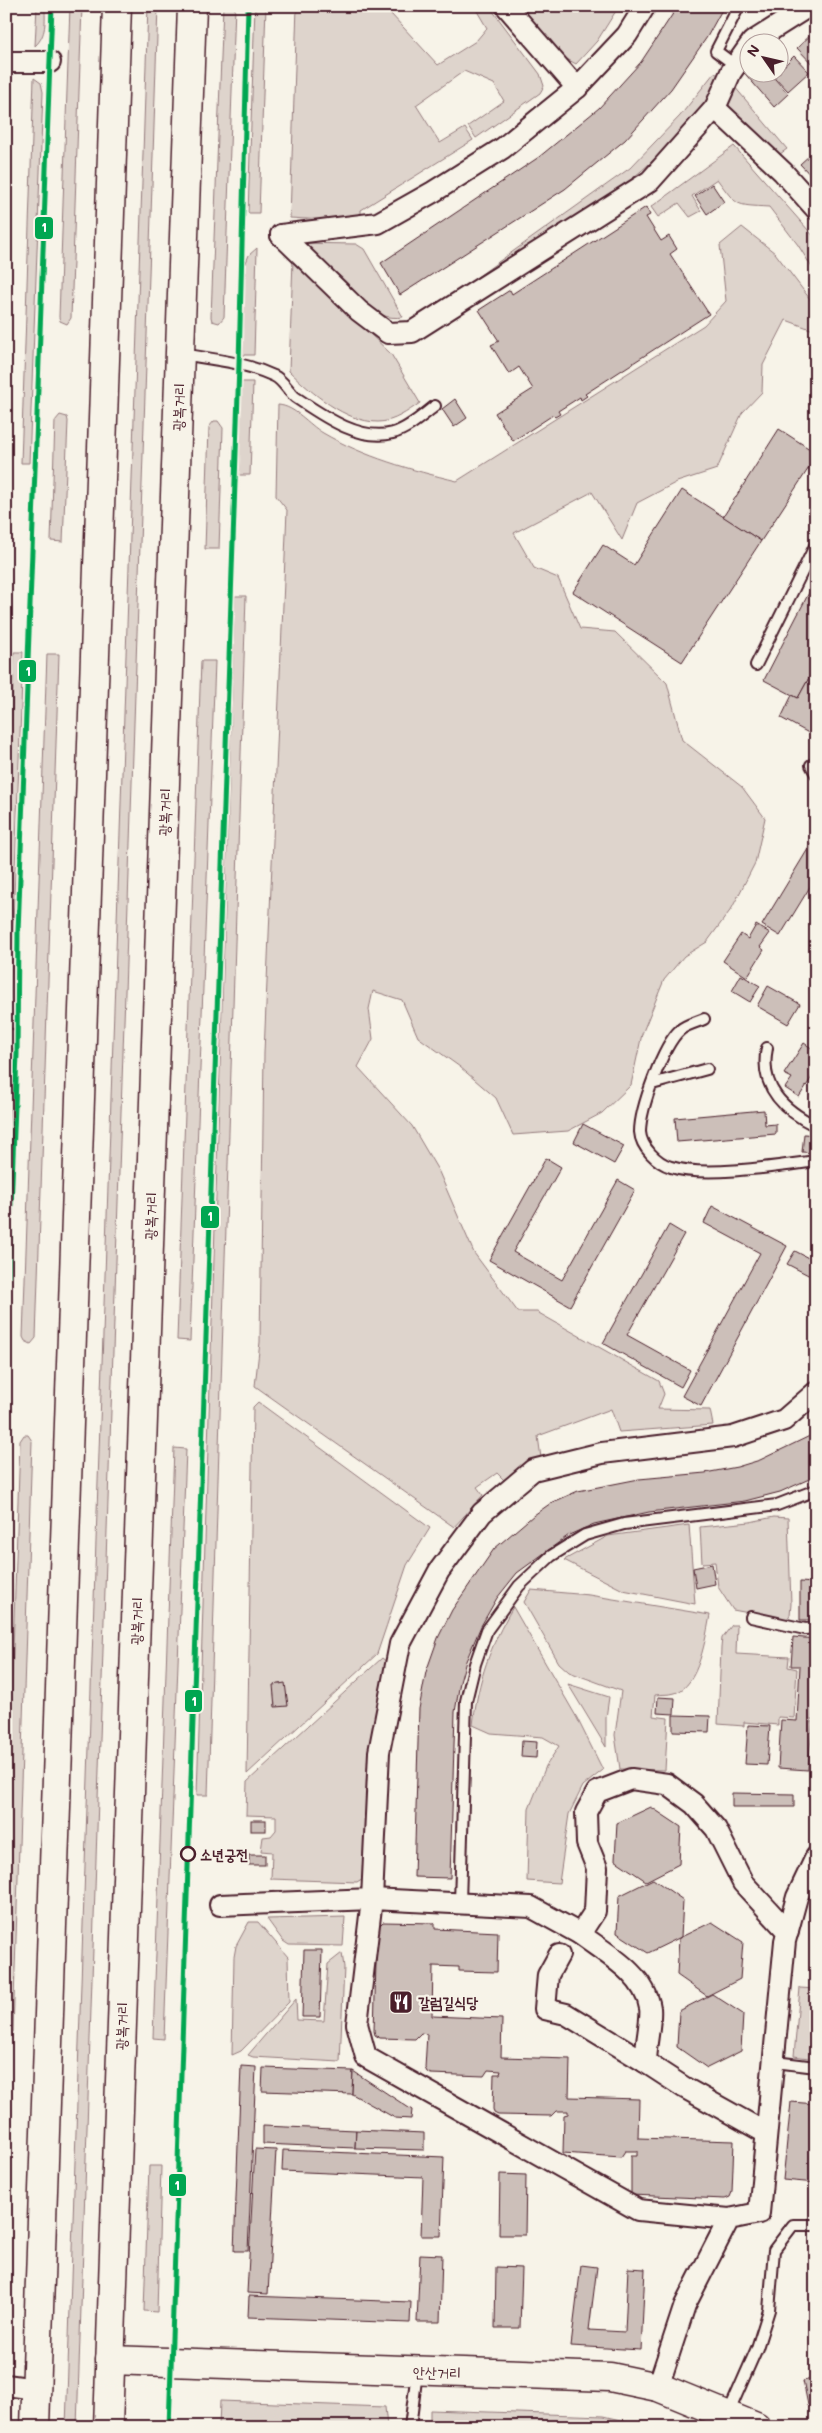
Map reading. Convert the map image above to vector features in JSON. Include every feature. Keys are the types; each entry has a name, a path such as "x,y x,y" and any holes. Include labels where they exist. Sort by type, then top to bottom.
{"main road":[{"path":"35,2427 117,6"},
{"name":"광복거리","path":"108,2427 192,6"},
{"name":"안산거리","path":"110,2360 417,2372 591,2376 658,2387 756,2427"},
{"path":"23,2427 36,2388"}],"street":[{"path":"506,6 576,88"},
{"path":"645,6 627,35 576,88 503,148 433,192 378,223 281,235 359,311 388,333 412,332 650,181 715,108 735,65 740,58"},
{"path":"770,32 810,6"},
{"path":"6,62 50,62"},
{"path":"715,108 783,172 816,209"},
{"path":"816,1392 784,1420 733,1437 602,1452 533,1470 482,1513 439,1571 400,1644 379,1752 372,1899 357,2024 366,2057 638,2210 729,2219 759,2213 775,2062 785,1941 797,1897 816,1857"},
{"path":"580,1934 594,1911 597,1868 587,1843 586,1812 597,1792 631,1779 667,1784 694,1804 716,1829 743,1883 788,1932"},
{"path":"220,1905 372,1899 531,1907 580,1934 631,1973 645,1990 651,2009 645,2043 645,2062"},
{"path":"559,1955 548,1975 545,2009 566,2014 685,2088 766,2133"},
{"path":"658,2387 684,2305 729,2219"},
{"path":"6,2385 36,2388"}],"lane":[{"path":"735,65 716,51 739,6"},
{"path":"180,354 225,360 276,377 287,391 314,410 346,427 378,435 395,432 435,406"},
{"path":"756,665 816,544"},
{"path":"704,1019 680,1029 666,1049 652,1084 640,1133 646,1150 670,1167 695,1172 816,1161"},
{"path":"767,1048 764,1063 771,1090 793,1115 816,1126"},
{"path":"652,1084 707,1069"},
{"path":"460,1903 466,1700 475,1664 487,1630 519,1586 551,1556 585,1534 624,1524 777,1505 816,1490"},
{"path":"751,1617 805,1629 816,1628"},
{"path":"775,2062 816,2067"},
{"path":"728,2415 757,2348 769,2310 774,2250 794,2225 816,2225"},
{"path":"410,2427 417,2372"}],"shaded area":[{"path":"37,6 45,6 45,22 42,37 35,46"},
{"path":"70,6 82,6 71,318 67,324 60,321 59,317"},
{"path":"148,6 158,6 77,2427 66,2427"},
{"path":"223,6 235,6 224,317 219,323 212,321 211,317"},
{"path":"255,6 266,6 259,213 248,213"},
{"path":"297,6 398,6 391,14 438,65 476,41 487,28 474,6 489,6 540,74 544,86 540,93 476,138 468,126 504,101 494,84 464,71 416,105 440,143 465,128 473,140 361,210 361,216 343,221 290,218"},
{"path":"517,6 619,6 597,41 576,64 556,53"},
{"path":"714,73 722,76 703,106 681,133 642,170 629,181 470,285 473,280 630,168 680,116"},
{"path":"34,78 41,83 43,92 29,463 21,463"},
{"path":"734,86 787,149 780,154 734,116 726,106"},
{"path":"734,146 816,239 816,274 798,245 769,207 749,206 738,203 733,200 717,179 692,196 701,211 690,217 679,203 658,217 651,207"},
{"path":"742,227 775,253 816,307 816,331 786,320 763,365 762,392 742,413 717,469 677,482 637,503 622,540 592,492 514,533 534,568 558,578 580,629 615,632 667,683 682,740 742,787 765,818 755,863 732,908 707,942 684,956 664,980 642,1034 631,1085 602,1113 568,1131 513,1135 496,1098 460,1067 418,1037 402,1000 373,991 369,1009 373,1039 358,1067 412,1126 439,1172 474,1253 518,1312 537,1312 659,1381 664,1394 658,1409 710,1410 713,1425 619,1432 611,1409 538,1436 541,1458 506,1482 497,1473 477,1487 483,1495 454,1527 255,1386 260,1342 264,1053 287,510 276,496 278,405 290,409 317,429 339,442 371,456 457,481 704,325 726,301 720,245"},
{"path":"295,243 356,244 364,249 403,317 382,315 374,311 340,276"},
{"path":"257,248 254,355 243,355 245,265 249,255"},
{"path":"293,260 391,354 420,403 400,416 384,422 366,421 341,412 330,405 289,371"},
{"path":"242,382 253,382 250,475 239,475"},
{"path":"60,415 67,417 68,421 63,542 51,541 55,421"},
{"path":"214,421 218,421 223,428 219,549 205,549 209,427"},
{"path":"235,596 246,596 208,1795 197,1795"},
{"path":"14,652 23,652 10,1006 6,1018 6,876"},
{"path":"47,654 59,654 36,1338 31,1344 25,1341 23,1337"},
{"path":"201,661 215,661 190,1341 177,1340"},
{"path":"6,1057 11,1067 6,1197"},
{"path":"258,1402 430,1528 407,1565 377,1654 247,1774 253,1407"},
{"path":"24,1435 28,1435 32,1441 13,2032 6,2032 6,1861 20,1441"},
{"path":"174,1448 186,1449 164,2039 153,2038"},
{"path":"774,1517 788,1518 791,1604 790,1615 786,1620 733,1610 718,1587 715,1562 702,1563 700,1527 750,1522"},
{"path":"689,1525 695,1604 623,1590 564,1560 608,1536"},
{"path":"531,1590 589,1595 710,1615 700,1659 690,1681 675,1693 655,1695 653,1716 668,1718 665,1770 620,1769 615,1735 621,1691 569,1672 559,1663 524,1602"},
{"path":"513,1607 577,1718 603,1770 583,1786 569,1814 559,1883 527,1881 529,1809 546,1766 559,1746 543,1737 491,1733 473,1725 478,1693 486,1664"},
{"path":"732,1625 737,1625 736,1654 789,1657 788,1667 797,1669 794,1718 778,1717 778,1725 744,1722 744,1726 718,1724 722,1638"},
{"path":"382,1658 388,1663 370,1749 368,1875 357,1882 271,1879 272,1852 261,1851 263,1837 271,1836 276,1830 276,1816 246,1815 247,1782"},
{"path":"568,1684 609,1697 606,1718 606,1747"},
{"path":"345,1917 343,1946 289,1945 283,1941 267,1919"},
{"path":"249,1922 258,1922 288,1957 289,2002 241,2051 232,2055 234,1957 236,1946"},
{"path":"342,1953 344,1967 340,2062 253,2057 248,2055 296,1999 297,2020 324,2021 328,1964"},
{"path":"800,1988 816,1989 816,2059 794,2056"},
{"path":"149,2166 161,2166 157,2312 144,2311"},
{"path":"220,2401 385,2407 387,2427 219,2427"},
{"path":"430,2410 604,2416 652,2427 430,2427"}],"building":[{"path":"678,6 724,6 707,37 671,89 625,140 565,189 400,295 381,263 539,157 599,108 641,62"},
{"path":"816,30 816,68 797,48"},
{"path":"794,56 809,72 788,91 780,82 790,82 790,60"},
{"path":"752,82 778,82 788,94 774,107"},
{"path":"811,154 816,159 816,181 800,164"},
{"path":"712,184 724,202 707,214 695,196"},
{"path":"646,207 650,215 646,217 661,241 669,236 677,249 670,254 709,314 585,394 587,396 581,400 580,397 558,411 560,414 555,417 553,415 513,441 495,413 533,389 519,367 509,374 491,345 499,341 479,310 510,290 512,294"},
{"path":"455,399 467,418 454,427 442,409"},
{"path":"779,429 816,453 816,457 761,541 723,517"},
{"path":"682,490 761,541 682,662 573,592 603,545 634,565"},
{"path":"816,579 816,665 798,698 764,680"},
{"path":"816,665 816,691 813,696 816,697 816,737 781,718 792,695 798,698"},
{"path":"814,839 816,840 816,877 780,936 762,925"},
{"path":"756,925 770,933 760,947 764,950 747,977 723,961 741,934 748,939"},
{"path":"741,975 760,986 750,1002 732,991"},
{"path":"768,986 800,1004 788,1024 757,1006"},
{"path":"804,1043 816,1051 816,1071 799,1097 785,1088 792,1078 784,1074"},
{"path":"764,1110 765,1125 776,1124 776,1134 677,1142 675,1118"},
{"path":"583,1124 624,1146 614,1164 574,1142"},
{"path":"804,1134 816,1135 816,1153 802,1152"},
{"path":"546,1158 561,1167 513,1252 562,1280 618,1180 635,1190 570,1306 489,1260"},
{"path":"712,1206 787,1246 701,1406 682,1396 760,1253 704,1223"},
{"path":"669,1225 684,1234 627,1335 690,1370 681,1387 603,1343"},
{"path":"795,1251 816,1262 816,1279 787,1264"},
{"path":"816,1433 816,1476 780,1492 745,1501 649,1512 594,1524 569,1535 517,1573 497,1598 481,1626 466,1661 460,1682 455,1712 450,1878 414,1877 419,1709 426,1672 438,1638 452,1610 494,1549 551,1503 578,1491 639,1479 705,1473 737,1467 760,1460"},
{"path":"712,1564 715,1584 696,1588 693,1568"},
{"path":"800,1582 815,1583 815,1620 800,1620"},
{"path":"793,1637 816,1639 816,1683 808,1770 778,1768 781,1720 797,1721 800,1666 791,1666"},
{"path":"285,1683 288,1706 275,1707 273,1685"},
{"path":"658,1697 675,1698 674,1714 657,1713"},
{"path":"673,1715 710,1716 709,1732 673,1731"},
{"path":"748,1725 770,1726 767,1765 745,1764"},
{"path":"522,1741 537,1742 536,1758 521,1757"},
{"path":"732,1793 794,1794 794,1807 732,1807"},
{"path":"651,1807 681,1827 679,1864 646,1881 615,1860 617,1823"},
{"path":"251,1820 266,1820 266,1831 251,1831"},
{"path":"249,1855 265,1855 265,1865 249,1865"},
{"path":"653,1879 683,1900 681,1937 648,1953 617,1933 619,1896"},
{"path":"383,1922 435,1923 435,1929 498,1932 497,1972 459,1971 459,1967 433,1966 432,2016 502,2019 501,2057 570,2059 569,2097 639,2099 638,2138 734,2141 732,2192 730,2197 725,2199 631,2195 631,2156 637,2156 637,2151 625,2151 621,2157 563,2153 564,2115 568,2114 568,2111 556,2111 551,2116 498,2115 494,2113 493,2109 494,2074 500,2074 501,2071 488,2070 484,2076 431,2074 425,2068 427,2034 421,2033 415,2039 380,2038 375,2035 377,1928"},
{"path":"712,1922 743,1942 740,1979 707,1996 677,1975 679,1938"},
{"path":"304,1950 322,1950 320,2017 302,2017"},
{"path":"712,1994 743,2014 741,2051 707,2068 677,2047 679,2011"},
{"path":"812,2006 816,2007 816,2029 810,2028"},
{"path":"241,2066 256,2067 248,2251 234,2251"},
{"path":"263,2068 353,2071 352,2094 262,2091"},
{"path":"353,2071 412,2110 411,2119 395,2118 352,2094"},
{"path":"791,2102 816,2104 816,2183 783,2180"},
{"path":"263,2126 356,2130 355,2148 263,2144"},
{"path":"356,2130 424,2133 424,2150 355,2148"},
{"path":"255,2149 276,2150 268,2294 247,2293"},
{"path":"283,2150 444,2157 441,2236 421,2236 423,2177 282,2171"},
{"path":"500,2174 526,2175 525,2235 499,2235"},
{"path":"420,2254 442,2255 440,2322 417,2322"},
{"path":"581,2265 597,2267 589,2330 625,2332 628,2268 645,2269 641,2350 571,2346"},
{"path":"496,2267 522,2268 520,2328 495,2328"},
{"path":"249,2296 411,2302 410,2323 248,2317"},
{"path":"816,2378 816,2403 808,2405 803,2381"}],"transit line":[{"name":"1","path":"6,1336 17,1054 18,932 52,6"},
{"name":"1","path":"169,2427 239,364 248,6"}],"place":[{"name":"소년궁전","path":"188,1854"},
{"name":"갈럼길식당","path":"401,2002"}]}
